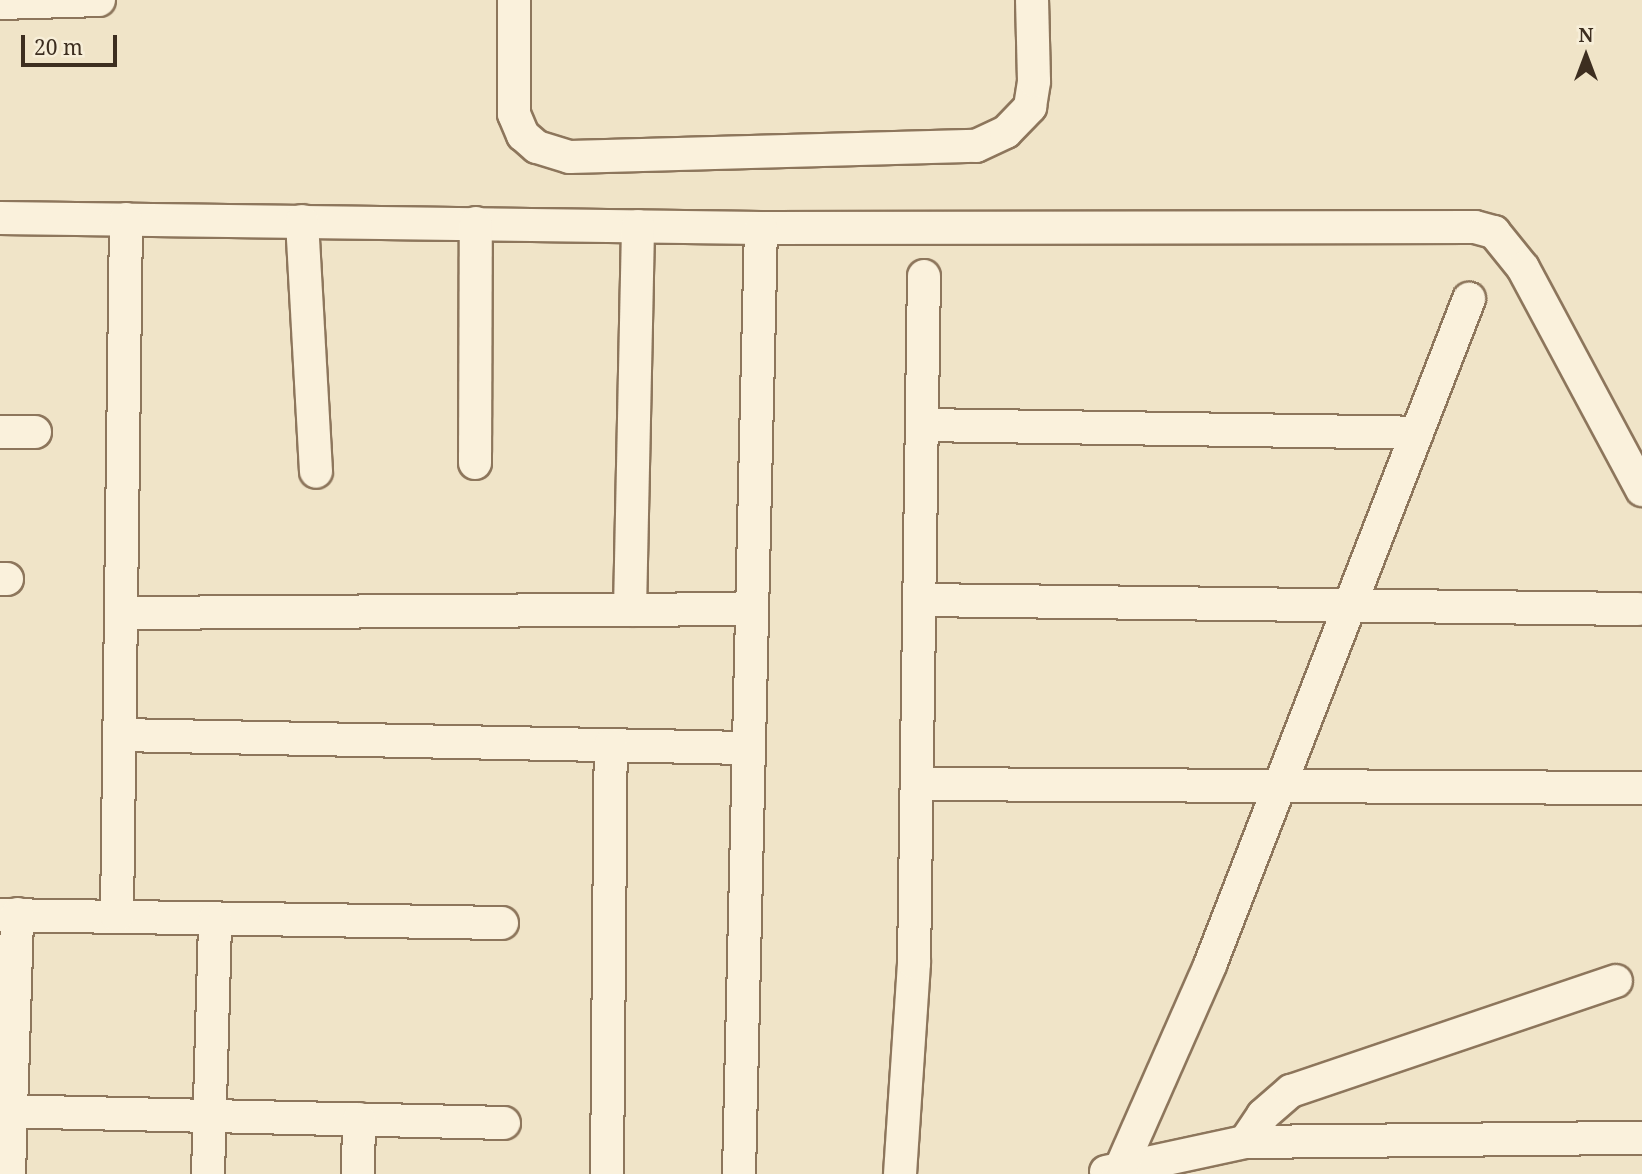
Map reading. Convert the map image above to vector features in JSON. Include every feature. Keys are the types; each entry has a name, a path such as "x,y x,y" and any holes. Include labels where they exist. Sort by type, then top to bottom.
{"street":[{"path":"0,3 99,0"},
{"path":"514,0 514,114 523,135 537,147 570,158 976,146 1006,132 1030,107 1034,82 1032,0"},
{"path":"0,218 761,228 1485,230 1494,232 1523,268 1642,490"},
{"path":"117,916 127,219"},
{"path":"302,221 316,472"},
{"path":"475,463 476,223"},
{"path":"630,610 638,226"},
{"path":"739,1174 750,610 761,228"},
{"path":"900,1174 914,963 924,276"},
{"path":"1113,1172 1210,965 1469,299"},
{"path":"922,425 1417,433"},
{"path":"0,432 35,432"},
{"path":"919,600 1638,609"},
{"path":"122,613 750,610"},
{"path":"120,735 747,748"},
{"path":"607,1174 611,745"},
{"path":"917,784 1642,788"},
{"path":"9,1174 5,1111 8,914 502,923"},
{"path":"208,1174 215,918"},
{"path":"1245,1142 1263,1115 1291,1091 1616,981"},
{"path":"5,1111 504,1123"},
{"path":"358,1174 359,1119"},
{"path":"1113,1172 1245,1142 1642,1138"}]}
